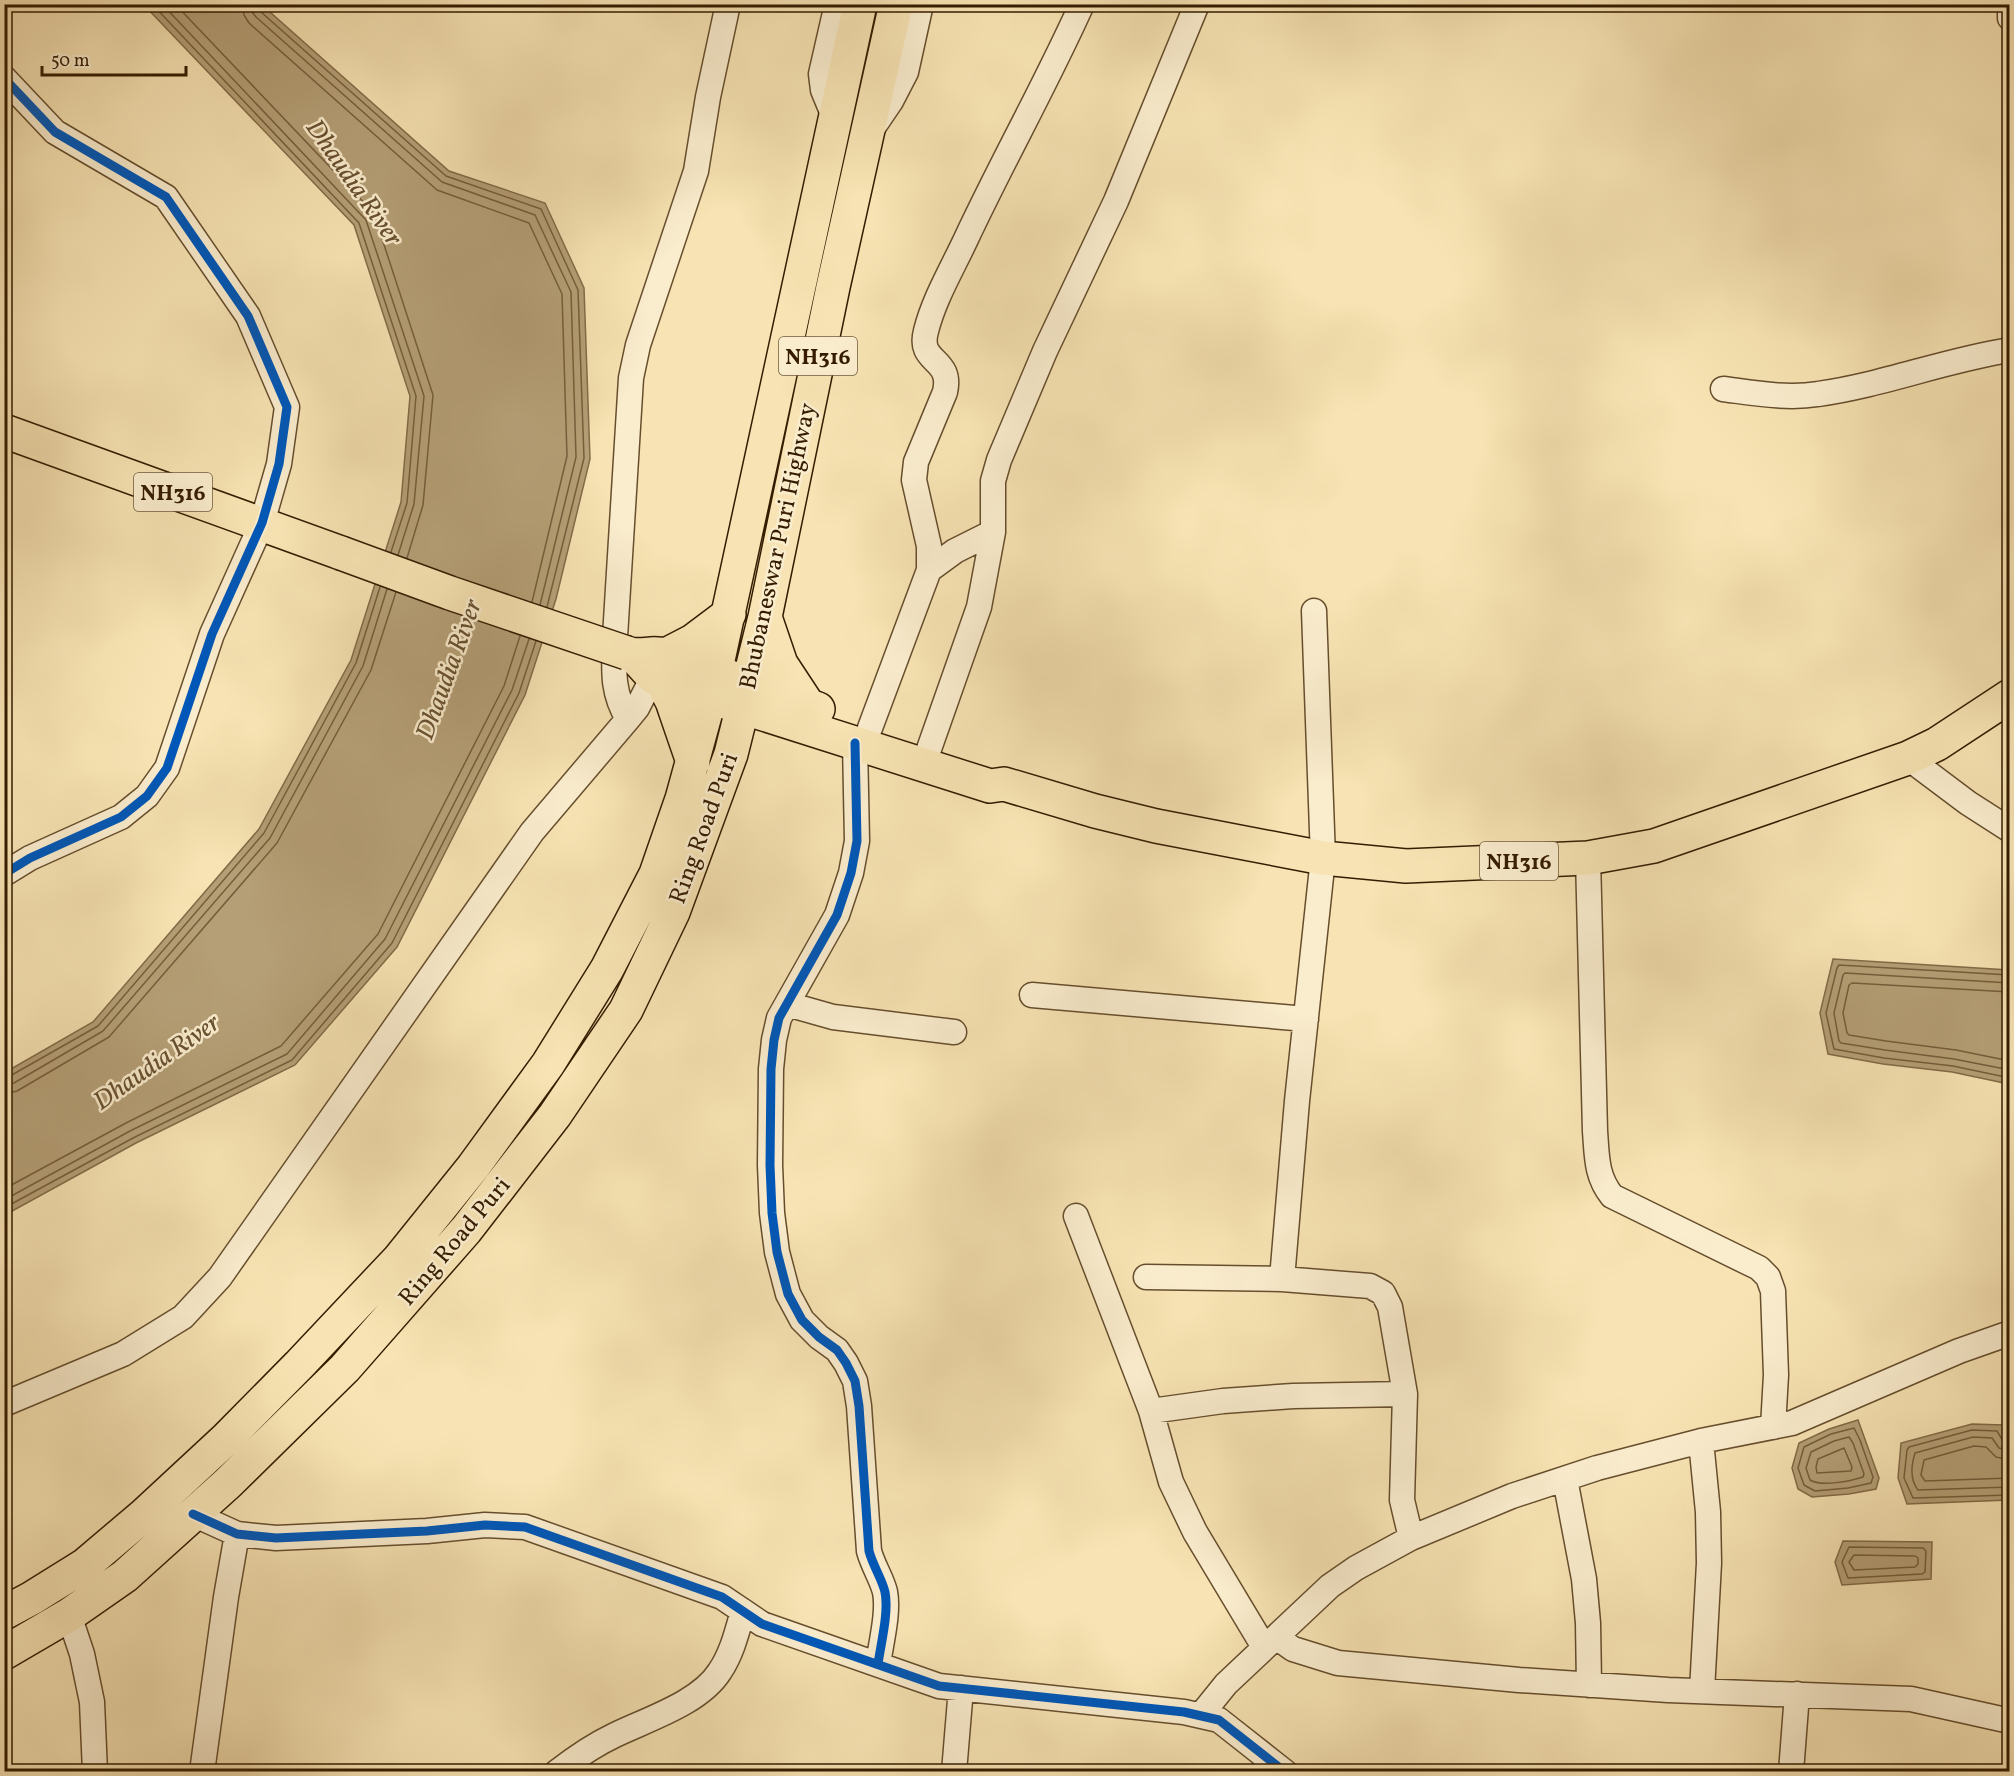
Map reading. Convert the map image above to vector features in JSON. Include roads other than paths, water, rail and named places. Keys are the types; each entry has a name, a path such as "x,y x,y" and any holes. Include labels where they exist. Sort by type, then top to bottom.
{"highway":[{"name":"Bhubaneswar Puri Highway","path":"713,685 860,4"},
{"name":"Bhubaneswar Puri Highway","path":"746,695 765,617 832,287 896,4"},
{"name":"NH316","path":"4,431 648,664 863,735 990,786 1004,784 1156,826 1323,858 1406,866 1588,858 1654,846 1908,758 1937,744 2010,696"},
{"path":"693,762 672,701 648,664 693,641 729,614"},
{"name":"NH316","path":"765,617 780,664 803,715"},
{"name":"Ring Road Puri","path":"4,1613 33,1598 85,1565 144,1515 227,1438 399,1259 473,1167 534,1083 607,969 656,874 682,799 713,685"},
{"name":"Ring Road Puri","path":"4,1653 69,1615 125,1576 228,1483 345,1368 466,1230 555,1114 626,1010 673,912 731,754 746,695"},
{"path":"731,754 761,735 803,715"},
{"name":"NH316","path":"863,735 929,749 995,772 1004,784"}],"street":[{"path":"628,719 616,694 614,679 631,378 638,345 696,171 708,97 728,4"},
{"path":"835,119 823,90 821,74 837,4"},
{"name":"Bhubaneswar Puri Highway","path":"866,139 891,101 906,72 921,4"},
{"path":"878,1664 886,1602 884,1589 869,1551 859,1406 855,1381 837,1350 819,1337 802,1320 789,1294 777,1252 772,1213 770,1165 771,1069 774,1040 779,1018 837,915 851,873 857,841 863,735 929,570 928,546 914,480 916,462 948,380 943,369 927,353 924,345 925,333 935,305 987,194 1082,4"},
{"path":"929,749 979,607 993,532 993,481 999,460 1045,351 1116,201 1197,4"},
{"path":"2010,5 2010,18"},
{"path":"4,78 55,132 166,197 248,316 287,407 279,464 262,523 212,634 167,768 147,795 121,817 30,858 4,874"},
{"path":"1723,389 1771,395 1816,395 1869,384 1983,354 2010,350"},
{"path":"929,570 955,551 993,532"},
{"path":"1282,1279 1296,1101 1323,858 1314,611"},
{"path":"4,1404 123,1354 183,1317 220,1277 532,832 637,708 648,664"},
{"path":"1908,758 1968,803 2010,830"},
{"path":"1588,858 1598,1169 1604,1185 1612,1196 1760,1268 1768,1277 1773,1291 1775,1364 1773,1427"},
{"path":"1032,995 1306,1019"},
{"path":"787,1004 833,1017 954,1032"},
{"path":"1076,1216 1151,1411 1172,1482 1185,1513 1195,1532 1270,1642 1338,1663 1589,1685 1911,1699 2010,1721"},
{"path":"1146,1277 1282,1279 1370,1286 1383,1293 1390,1307 1405,1394 1402,1500 1411,1538"},
{"path":"1201,1715 1227,1684 1330,1586 1356,1568 1411,1538 1512,1496 1597,1468 1701,1441 1773,1427 1810,1417 1959,1351 2010,1332"},
{"path":"1151,1411 1223,1401 1293,1396 1405,1394"},
{"path":"1701,1441 1708,1512 1709,1563 1708,1615 1702,1691"},
{"path":"1565,1479 1584,1579 1588,1623 1589,1685"},
{"path":"194,1514 237,1534 276,1538 427,1531 485,1525 525,1527 722,1597 770,1627 939,1686 1184,1712 1219,1720 1285,1772"},
{"path":"202,1772 237,1534"},
{"path":"557,1772 585,1751 698,1694 720,1672 733,1646 743,1611"},
{"path":"69,1615 82,1654 90,1693 95,1772"},
{"path":"954,1772 961,1688"},
{"path":"1791,1772 1797,1694"}],"water":[{"name":"Dhaudia River","path":"144,5 262,5 449,171 545,203 584,288 590,459 556,599 525,695 397,947 295,1065 136,1143 5,1215 4,1073 93,1022 259,829 351,660 401,502 410,396 354,225"},
{"path":"1833,959 2009,970 2009,1084 1952,1072 1883,1064 1828,1054 1820,1013"},
{"path":"1858,1420 1879,1478 1876,1489 1812,1497 1798,1489 1792,1468 1799,1443 1829,1429"},
{"path":"1972,1424 2003,1425 2009,1445 2009,1500 1907,1504 1898,1478 1901,1443"},
{"path":"1843,1541 1932,1542 1931,1579 1842,1585 1835,1562"}]}
